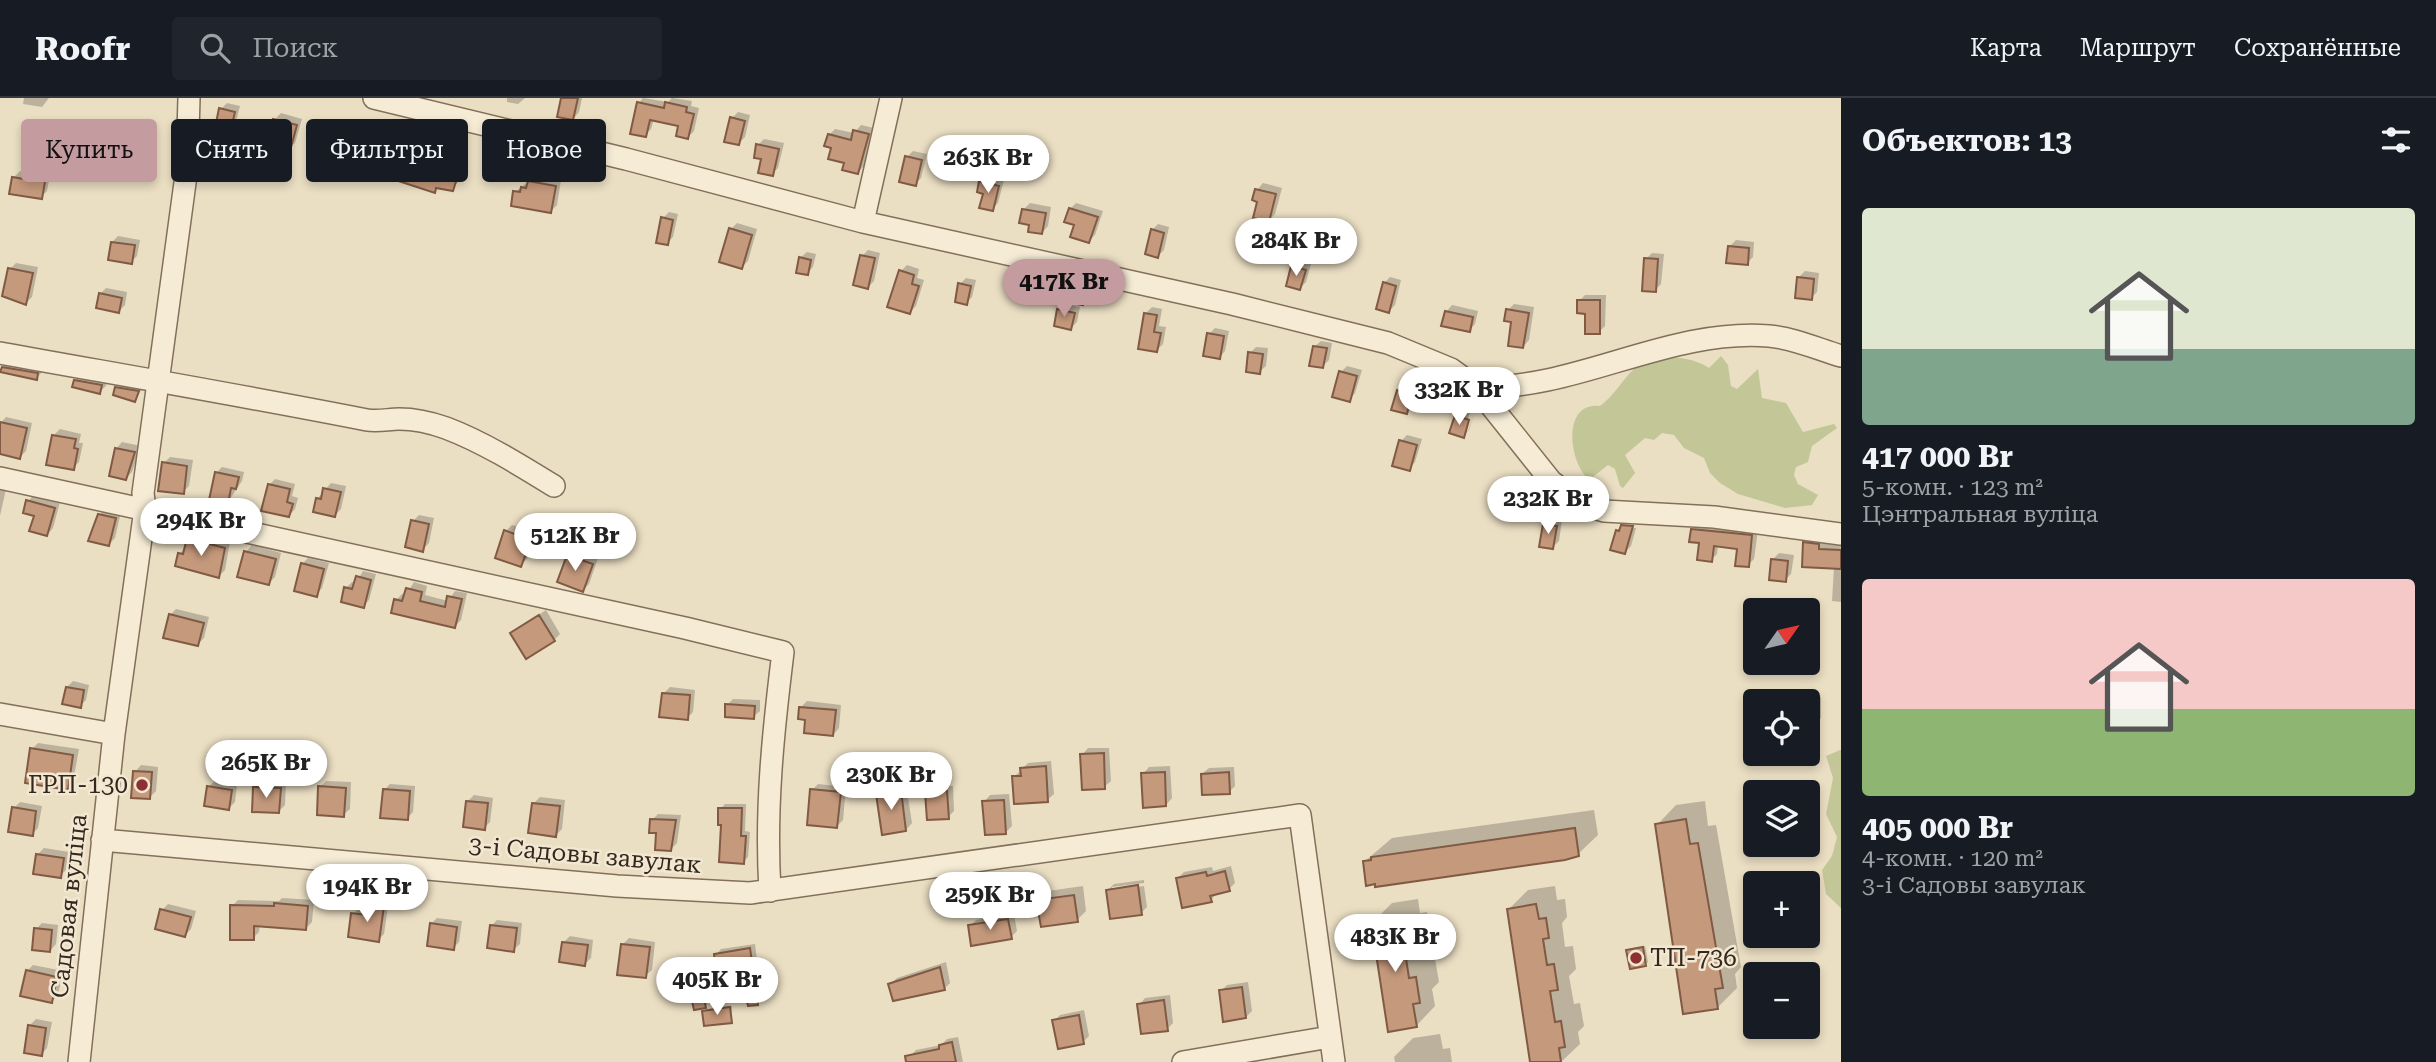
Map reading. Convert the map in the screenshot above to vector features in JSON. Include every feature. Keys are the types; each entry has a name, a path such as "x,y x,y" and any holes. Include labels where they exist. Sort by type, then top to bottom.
{"street":[{"name":"Садовая вуліца","path":"79,1062 114,734 145,509 143,493 187,168 189,98"},
{"path":"374,98 626,159 863,222 1347,331 1424,356 1451,369 1476,387 1551,481 1581,504 1604,510 1714,517 1841,534"},
{"path":"863,222 891,98"},
{"path":"1476,387 1503,388 1536,384 1653,349 1723,336 1773,336 1841,356"},
{"path":"0,353 311,407 372,421 402,419 429,424 448,429 519,464 554,486"},
{"path":"0,478 685,628 783,652 769,768 766,834 770,891"},
{"path":"0,714 114,734"},
{"name":"3-і Садовы завулак","path":"103,840 617,886 718,892 770,891 1300,815 1331,1037"},
{"path":"1183,1062 1331,1037 1334,1062"}],"green space":[{"path":"1721,356 1728,365 1731,386 1737,389 1758,369 1762,398 1786,403 1803,432 1834,424 1837,428 1812,446 1808,462 1796,467 1794,475 1798,484 1818,495 1812,505 1785,508 1738,494 1710,473 1704,458 1684,448 1674,435 1662,433 1654,440 1645,438 1625,455 1635,473 1623,488 1615,469 1608,465 1589,480 1582,471 1573,447 1574,422 1579,413 1588,407 1600,406 1634,369 1651,360 1682,358 1709,368"},
{"path":"1841,750 1841,908 1826,894 1822,870 1832,856 1837,837 1826,814 1833,778 1826,756"}],"building":[{"path":"561,98 578,98 573,119 557,117"},
{"path":"637,102 664,108 665,102 687,107 686,112 694,114 688,139 676,136 678,126 650,120 646,137 630,134"},
{"path":"219,108 235,112 233,119 217,119"},
{"path":"730,117 745,121 739,145 724,142"},
{"path":"292,124 297,125 292,144"},
{"path":"853,130 869,134 858,174 842,170 844,163 828,159 831,148 824,146 828,134 851,140"},
{"path":"756,144 779,149 773,176 758,173 761,159 754,158"},
{"path":"905,156 922,160 916,186 899,182"},
{"path":"12,177 21,178 21,182 45,182 42,199 9,194"},
{"path":"979,181 999,186 993,211 979,208 983,194 977,192"},
{"path":"401,182 456,182 453,191 436,188 435,193"},
{"path":"528,182 556,186 551,213 511,206 513,191 520,192 521,187 526,188"},
{"path":"1255,189 1276,194 1269,222 1253,218 1257,202 1252,200"},
{"path":"1069,208 1098,217 1089,243 1070,237 1074,225 1064,222"},
{"path":"1022,209 1046,213 1042,234 1028,232 1029,225 1019,223"},
{"path":"661,217 673,220 668,245 656,243"},
{"path":"729,228 752,235 742,269 719,262"},
{"path":"1151,229 1164,233 1158,258 1145,254"},
{"path":"111,242 135,245 132,264 108,260"},
{"path":"1728,246 1749,248 1748,265 1726,263"},
{"path":"860,255 875,258 868,289 853,285"},
{"path":"799,257 811,260 808,275 796,273"},
{"path":"1644,258 1658,259 1656,292 1642,291"},
{"path":"1291,266 1306,270 1300,290 1286,286"},
{"path":"8,268 33,273 26,305 2,296"},
{"path":"899,270 914,275 912,284 919,286 910,314 887,307"},
{"path":"1797,277 1814,279 1812,300 1795,298"},
{"path":"1383,282 1396,286 1389,313 1376,309"},
{"path":"958,283 971,286 967,305 955,302"},
{"path":"1073,287 1086,290 1083,305 1070,303"},
{"path":"99,293 122,298 119,313 96,308"},
{"path":"1577,300 1600,300 1600,334 1585,334 1585,314 1577,313"},
{"path":"1057,309 1075,313 1071,330 1054,326"},
{"path":"1506,309 1529,313 1523,348 1508,346 1511,322 1504,321"},
{"path":"1445,311 1473,317 1470,332 1441,326"},
{"path":"1144,313 1157,315 1154,332 1161,333 1157,352 1138,349"},
{"path":"1207,333 1224,336 1220,359 1203,356"},
{"path":"1313,346 1327,348 1323,368 1309,366"},
{"path":"1248,352 1263,354 1260,374 1246,372"},
{"path":"2,367 38,373 37,380 0,372"},
{"path":"1339,371 1357,376 1350,402 1332,397"},
{"path":"74,380 102,385 100,394 72,387"},
{"path":"115,387 139,391 135,402 113,395"},
{"path":"1397,390 1412,394 1407,414 1391,410"},
{"path":"1455,415 1469,420 1464,438 1449,433"},
{"path":"0,422 27,428 20,459 0,454"},
{"path":"52,435 76,439 74,448 78,449 74,470 46,465"},
{"path":"1399,440 1417,445 1410,471 1392,466"},
{"path":"115,448 135,452 126,480 109,476"},
{"path":"162,462 187,466 184,494 158,491"},
{"path":"215,472 239,477 236,489 231,488 228,504 209,500"},
{"path":"268,484 290,489 287,502 293,504 289,517 261,511"},
{"path":"323,488 341,492 335,517 313,512 316,498 321,499"},
{"path":"26,500 55,508 47,536 29,531 34,516 23,513"},
{"path":"98,514 116,518 109,546 88,541"},
{"path":"411,520 429,524 423,552 405,547"},
{"path":"1543,524 1557,526 1553,549 1539,547"},
{"path":"1621,525 1633,526 1625,554 1610,550 1616,530 1619,531"},
{"path":"1691,529 1752,535 1749,567 1735,566 1737,549 1714,546 1712,562 1697,560 1699,543 1689,542"},
{"path":"504,530 531,540 521,567 495,558"},
{"path":"187,538 225,548 219,578 175,566 178,553 183,554"},
{"path":"1803,542 1819,544 1819,549 1841,550 1841,569 1802,567"},
{"path":"244,551 276,559 269,585 237,577"},
{"path":"567,555 593,564 583,592 557,582"},
{"path":"1771,559 1788,561 1786,582 1769,580"},
{"path":"301,563 324,569 317,597 294,591"},
{"path":"356,576 371,580 364,608 341,602 344,587 352,589"},
{"path":"406,588 422,592 420,601 445,607 447,596 462,599 455,628 391,613 394,599 402,601"},
{"path":"169,614 204,623 198,646 163,638"},
{"path":"539,615 555,641 526,659 510,633"},
{"path":"66,687 84,690 81,708 62,704"},
{"path":"662,693 690,695 688,720 659,717"},
{"path":"725,704 755,706 754,719 725,717"},
{"path":"799,707 836,710 833,736 804,733 805,720 798,719"},
{"path":"30,748 73,755 68,790 25,783"},
{"path":"1104,753 1105,789 1082,790 1080,754"},
{"path":"1046,766 1048,802 1014,804 1012,776 1021,776 1020,768"},
{"name":"ГРП-130","path":"133,771 152,772 150,799 131,798"},
{"path":"1165,772 1166,806 1143,808 1141,773"},
{"path":"1229,772 1230,794 1202,795 1201,774"},
{"path":"207,786 232,790 229,810 204,806"},
{"path":"318,786 346,788 344,817 317,815"},
{"path":"253,787 281,788 279,813 252,812"},
{"path":"383,789 410,791 408,820 380,818"},
{"path":"810,789 841,792 837,828 807,825"},
{"path":"901,790 906,831 882,835 876,794"},
{"path":"947,791 949,819 927,820 925,793"},
{"path":"1004,800 1006,834 985,835 982,801"},
{"path":"466,801 488,803 485,830 463,827"},
{"path":"532,803 560,806 556,837 528,833"},
{"path":"12,807 36,811 33,836 8,832"},
{"path":"718,808 742,808 741,836 746,836 744,864 719,862 721,825 718,825"},
{"path":"650,819 676,820 671,851 655,850 656,833 649,833"},
{"path":"1686,819 1690,844 1698,843 1723,988 1715,989 1718,1009 1683,1014 1655,824"},
{"path":"1575,828 1579,856 1565,860 1375,887 1375,884 1366,886 1363,861 1371,860 1371,857"},
{"path":"36,854 64,858 61,878 33,874"},
{"path":"1225,871 1230,891 1210,896 1212,902 1182,908 1176,878 1206,872 1207,876"},
{"path":"1138,885 1142,915 1110,919 1106,890"},
{"path":"1074,895 1078,922 1041,927 1036,900"},
{"path":"274,903 308,906 306,930 254,926 254,940 230,940 230,905 274,906"},
{"path":"369,904 384,906 379,942 348,937 351,913 367,915"},
{"path":"1536,904 1539,919 1546,918 1549,938 1543,939 1547,965 1554,964 1558,990 1550,991 1555,1022 1561,1021 1565,1047 1559,1048 1561,1062 1530,1062 1507,909"},
{"path":"160,909 191,917 185,937 155,929"},
{"path":"1399,917 1401,931 1408,930 1411,951 1405,952 1409,978 1416,977 1420,1003 1413,1004 1417,1027 1388,1032 1371,921"},
{"path":"1008,919 1012,939 971,946 968,925"},
{"path":"430,923 457,927 454,950 427,946"},
{"path":"490,925 517,928 514,952 487,948"},
{"path":"34,928 52,930 50,952 32,950"},
{"path":"562,942 588,945 585,966 559,962"},
{"path":"621,944 650,947 646,978 617,975"},
{"name":"ТП-736","path":"1643,947 1646,966 1630,969 1626,950"},
{"path":"750,948 758,1005 748,1006 743,982 718,985 714,954"},
{"path":"940,967 945,990 893,1001 888,984"},
{"path":"26,970 57,977 52,1003 20,996"},
{"path":"1242,987 1246,1018 1223,1022 1219,990"},
{"path":"702,989 706,1008 694,1010 690,992"},
{"path":"1164,1000 1168,1031 1141,1034 1137,1004"},
{"path":"730,1007 732,1023 704,1026 702,1011"},
{"path":"1079,1015 1084,1044 1058,1049 1052,1020"},
{"path":"28,1025 46,1028 42,1056 24,1053"},
{"path":"952,1042 956,1062 906,1062 905,1056 939,1049 939,1045"}],"place":[{"name":"ГРП-130","path":"142,785"},
{"name":"ТП-736","path":"1636,958"}]}
